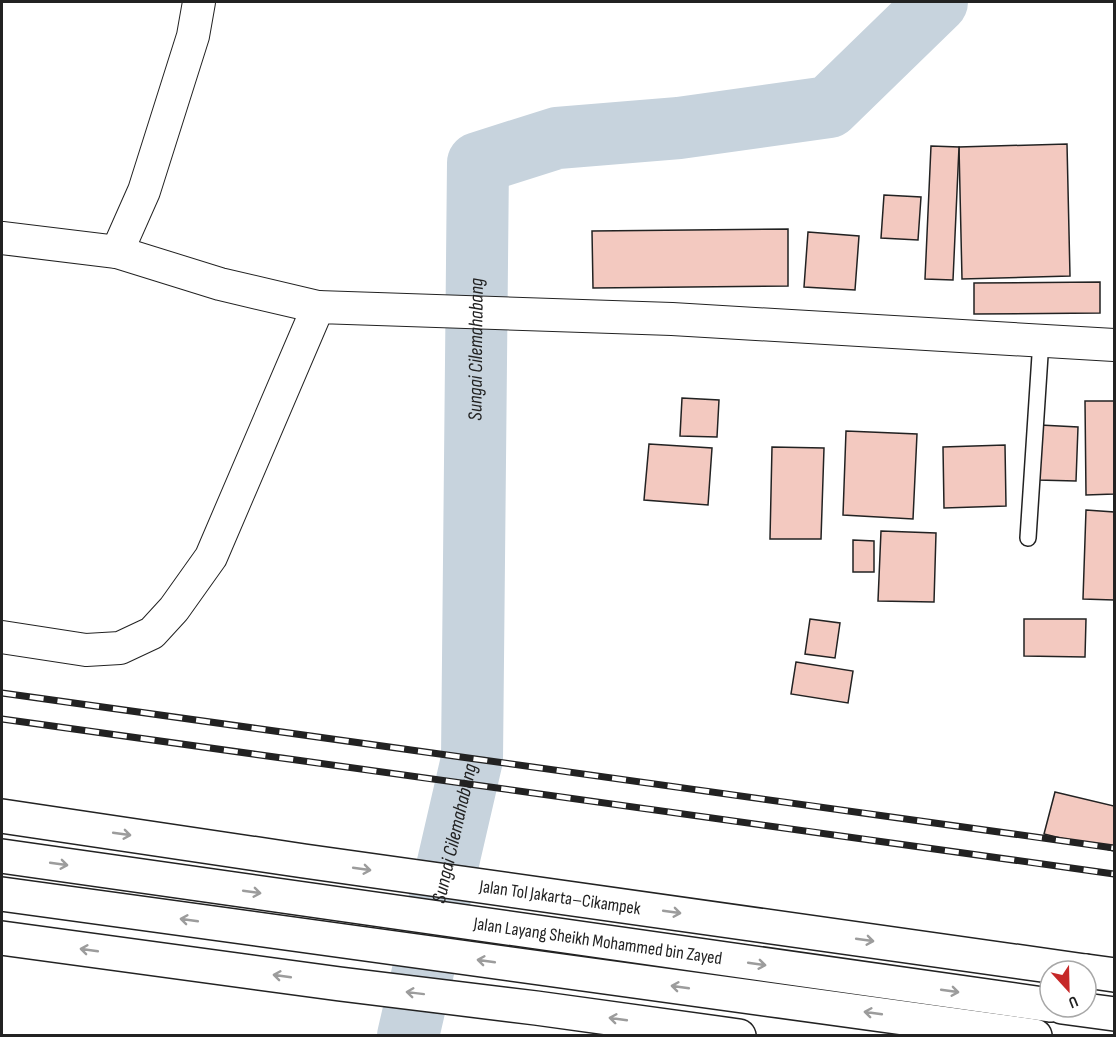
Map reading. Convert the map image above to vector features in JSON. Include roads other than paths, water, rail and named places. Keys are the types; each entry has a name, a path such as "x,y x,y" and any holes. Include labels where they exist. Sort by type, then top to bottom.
{"highway":[{"name":"Jalan Tol Jakarta–Cikampek","path":"2,816 1038,964"},
{"name":"Jalan Layang Sheikh Mohammed bin Zayed","path":"2,856 1038,1003"},
{"name":"Jalan Layang Sheikh Mohammed bin Zayed","path":"2,894 1035,1035"},
{"path":"2,938 738,1035"},
{"path":"2,942 37,942"},
{"name":"Jalan Tol Jakarta–Cikampek","path":"1098,973 1114,975"},
{"path":"1098,1012 1114,1014"}],"street":[{"path":"117,252 144,191 193,36 199,2"},
{"path":"2,238 117,252 220,284 318,307 553,314 1041,339 1114,345"},
{"path":"2,637 86,650 120,648 152,633 174,609 211,558 318,307"}],"lane":[{"path":"1028,538 1041,339"}],"waterway":[{"name":"Sungai Cilemahabang","path":"408,1036 472,759 478,163 557,138 679,128 829,107 937,2"}],"railway":[{"path":"2,693 1114,848"},
{"path":"2,719 1114,874"}]}
